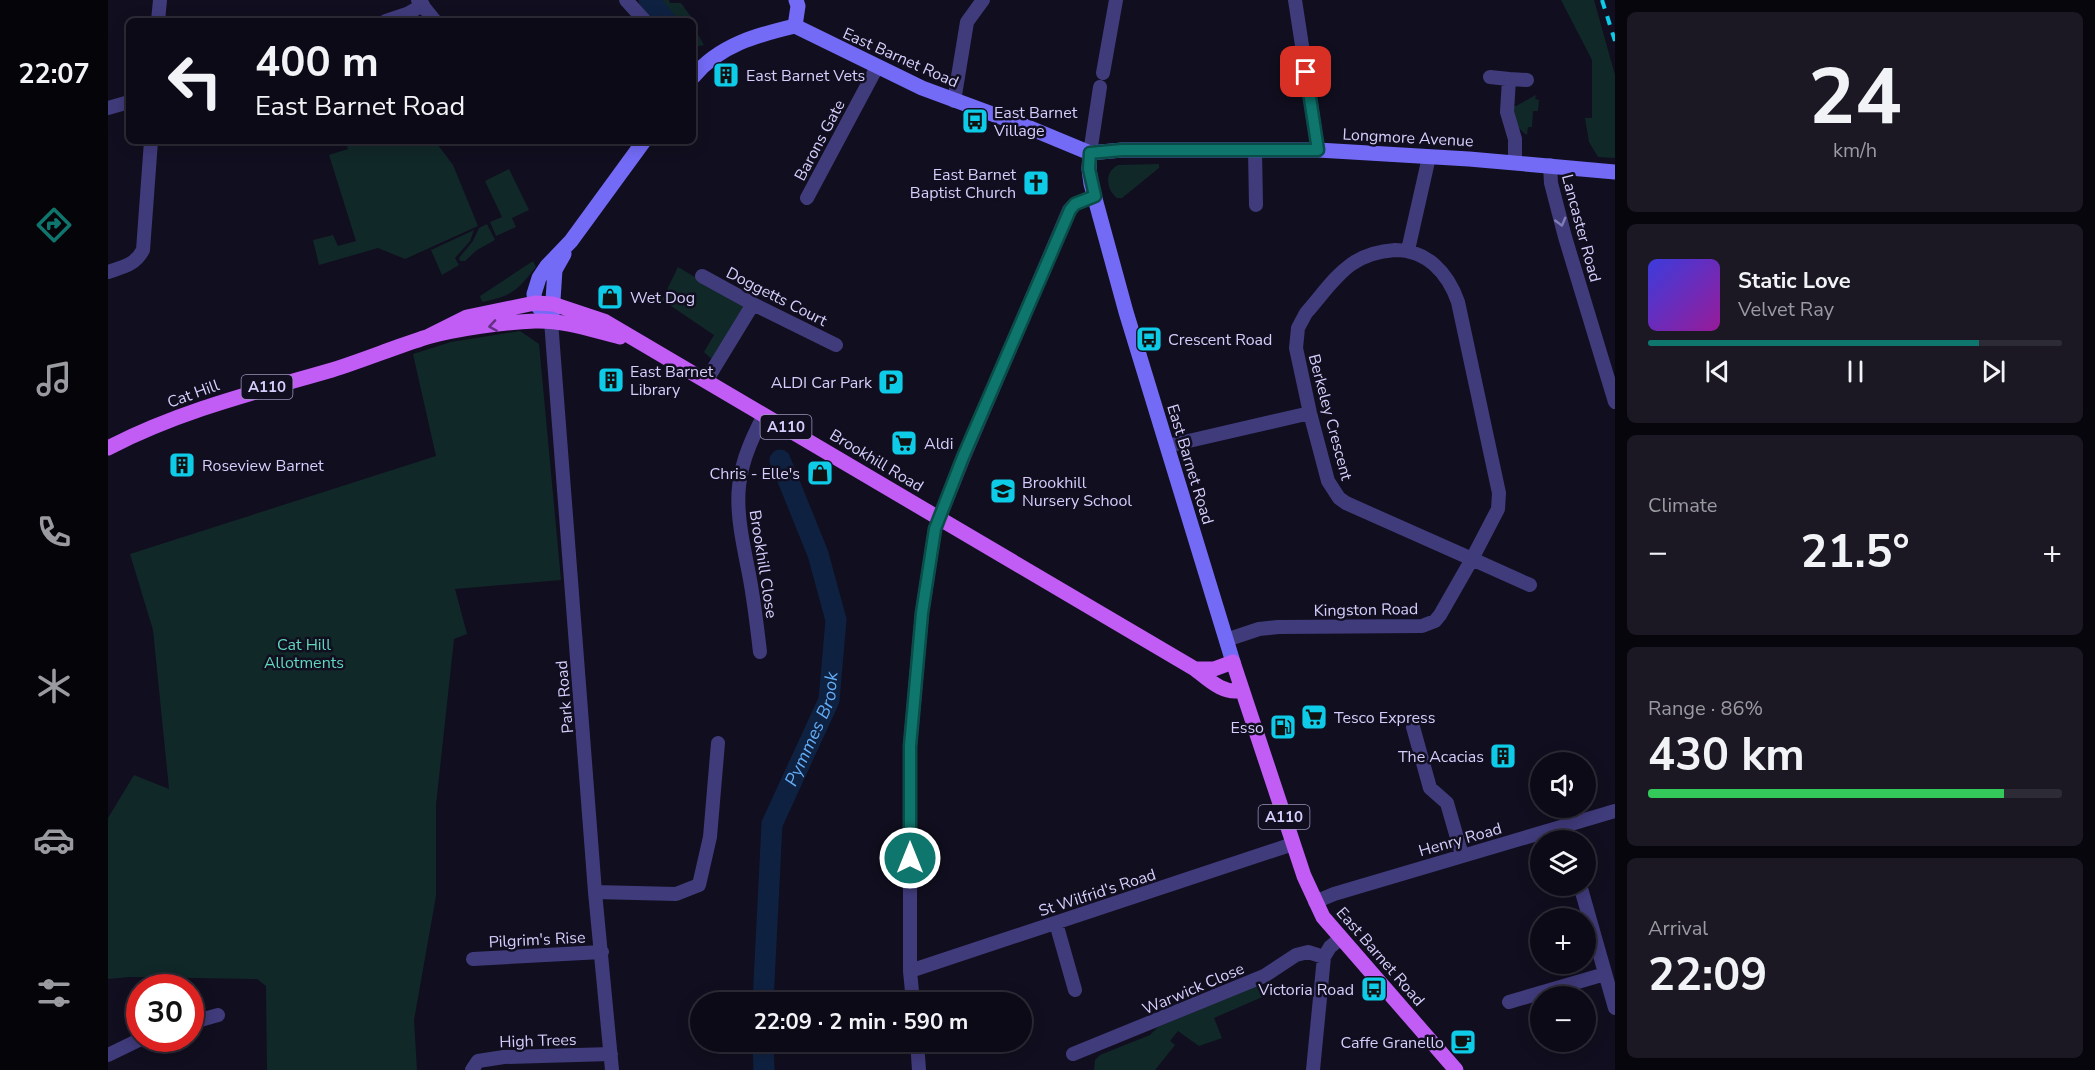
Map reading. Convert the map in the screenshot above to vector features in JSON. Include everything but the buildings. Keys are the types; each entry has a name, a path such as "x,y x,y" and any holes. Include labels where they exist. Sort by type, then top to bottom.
{"main road":[{"path":"696,73 714,56 740,42 795,26 798,6 796,0"},
{"name":"East Barnet Road","path":"795,26 877,67 954,101 1025,126 1090,153 1089,169 1116,276 1167,446 1242,690 1293,844 1315,902 1323,917 1456,1070"},
{"path":"551,321 555,270 571,241 642,144"},
{"name":"Longmore Avenue","path":"1090,153 1122,150 1318,150 1515,162 1615,172"},
{"path":"551,321 535,303 536,285 547,266 571,241"},
{"name":"Cat Hill","path":"108,448 206,407 334,369 429,336 467,317 535,303 553,304"},
{"name":"Brookhill Road","path":"553,304 604,321 1195,669 1210,681 1226,690 1234,692 1242,690"},
{"name":"Brookhill Road","path":"551,321 632,339"},
{"name":"Cat Hill","path":"429,336 501,324 551,321"},
{"path":"1195,669 1214,669 1233,662"}],"street":[{"path":"158,18 160,0"},
{"path":"626,0 642,18"},
{"path":"954,101 967,22 983,0"},
{"path":"1090,153 1116,0"},
{"path":"1295,0 1318,150"},
{"path":"395,18 407,14 421,3 433,18"},
{"name":"Barons Gate","path":"807,198 877,67"},
{"path":"1490,77 1527,80"},
{"path":"1509,79 1508,112 1515,139 1515,162"},
{"path":"108,108 126,103"},
{"path":"108,272 131,265 139,258 143,250 151,144"},
{"path":"1255,150 1256,205"},
{"path":"1429,157 1408,250 1419,254 1435,265 1449,281 1454,291 1499,493 1498,509 1472,559"},
{"name":"Lancaster Road","path":"1550,165 1551,183 1565,237 1615,402"},
{"path":"912,992 910,971 910,746 922,613 938,517 1070,210 1075,204 1095,196"},
{"name":"Berkeley Crescent","path":"1408,250 1383,250 1359,258 1343,271 1306,313 1298,328 1296,348 1310,413 1329,481 1339,498 1346,503 1530,585"},
{"name":"Doggetts Court","path":"702,276 836,345"},
{"path":"706,381 753,304"},
{"name":"Park Road","path":"551,321 595,892 612,1070"},
{"path":"1167,446 1310,413"},
{"name":"Brookhill Close","path":"760,652 750,576 741,539 738,490 745,455 764,415"},
{"name":"Kingston Road","path":"1226,640 1259,629 1278,627 1422,626 1435,621 1440,615 1472,559"},
{"path":"1413,727 1430,788 1447,803 1462,855"},
{"path":"595,892 676,894 699,885 710,837 718,743"},
{"name":"Henry Road","path":"1315,902 1334,894 1462,855 1615,812"},
{"path":"1563,826 1564,830"},
{"name":"St Wilfrid's Road","path":"910,971 1293,844"},
{"path":"1583,896 1615,1008"},
{"path":"1056,923 1076,990"},
{"path":"1313,1070 1324,957 1330,947 1341,938"},
{"name":"Pilgrim's Rise","path":"473,959 602,952"},
{"name":"Warwick Close","path":"1073,1054 1264,976 1296,955 1308,952 1324,957"},
{"path":"1509,1002 1605,974"},
{"path":"204,1019 218,1015"},
{"path":"108,1054 126,1046"},
{"path":"918,1052 920,1070"},
{"name":"High Trees","path":"472,1070 478,1061 504,1057 611,1054"}],"green space":[{"path":"647,0 669,0 670,3 681,3 692,18 661,18"},
{"path":"1561,0 1594,0 1615,75 1615,158 1598,157 1589,142 1585,118 1592,118 1592,60"},
{"path":"696,31 704,45 696,46"},
{"path":"1536,95 1535,99 1539,100 1538,111 1533,111 1532,127 1528,127 1527,135 1515,122 1512,106"},
{"path":"347,144 437,144 453,165 478,226 405,259 378,248 319,265 313,240 333,235 338,246 356,241 329,155 348,149"},
{"path":"1159,164 1159,168 1122,198 1117,198 1113,194 1108,181 1113,168 1118,165"},
{"path":"509,169 529,210 512,218 516,227 496,236 490,222 502,217 485,181"},
{"path":"487,224 495,240 477,250 465,261 460,261 459,258 473,241 479,228"},
{"path":"474,230 470,241 455,258 459,265 442,275 431,250"},
{"path":"533,261 536,267 518,287 501,297 482,302 480,296"},
{"path":"678,267 749,309 717,364 704,352 714,335 662,300"},
{"name":"Cat Hill Allotments","path":"520,331 539,344 561,580 455,589 467,634 454,639 436,805 436,896 414,1020 417,1070 267,1070 266,986 257,979 204,978 204,974 126,974 126,977 108,979 108,818 134,775 169,789 153,630 130,554 436,456 413,354 451,342"},
{"path":"1261,983 1267,995 1214,1018 1222,1038 1199,1046 1178,1031 1170,1041 1175,1045 1155,1070 1094,1070 1095,1060 1100,1055 1150,1035 1158,1027"}],"waterway":[{"name":"Pymmes Brook","path":"649,0 664,18"},
{"name":"Pymmes Brook","path":"764,992 772,824 829,700 836,620 818,554 780,460"},
{"name":"Pymmes Brook","path":"763,1052 764,1070"}],"railway":[{"path":"1602,0 1615,41"}],"place":[{"name":"East Barnet Vets","path":"726,75"},
{"name":"East Barnet Village","path":"975,121"},
{"name":"East Barnet Baptist Church","path":"1036,183"},
{"name":"Wet Dog","path":"610,297"},
{"name":"Crescent Road","path":"1149,339"},
{"name":"East Barnet Library","path":"611,380"},
{"name":"ALDI Car Park","path":"891,382"},
{"name":"Aldi","path":"904,443"},
{"name":"Roseview Barnet","path":"182,465"},
{"name":"Chris - Elle's","path":"820,473"},
{"name":"Brookhill Nursery School","path":"1003,491"},
{"name":"Tesco Express","path":"1314,717"},
{"name":"Esso","path":"1283,727"},
{"name":"The Acacias","path":"1503,756"},
{"name":"Victoria Road","path":"1374,989"},
{"name":"Caffe Granello","path":"1463,1042"}],"route":[{"path":"910,858 910,746 922,613 938,517 1070,210 1075,204 1095,196 1089,169 1090,153 1122,150 1318,150 1306,72"}]}
